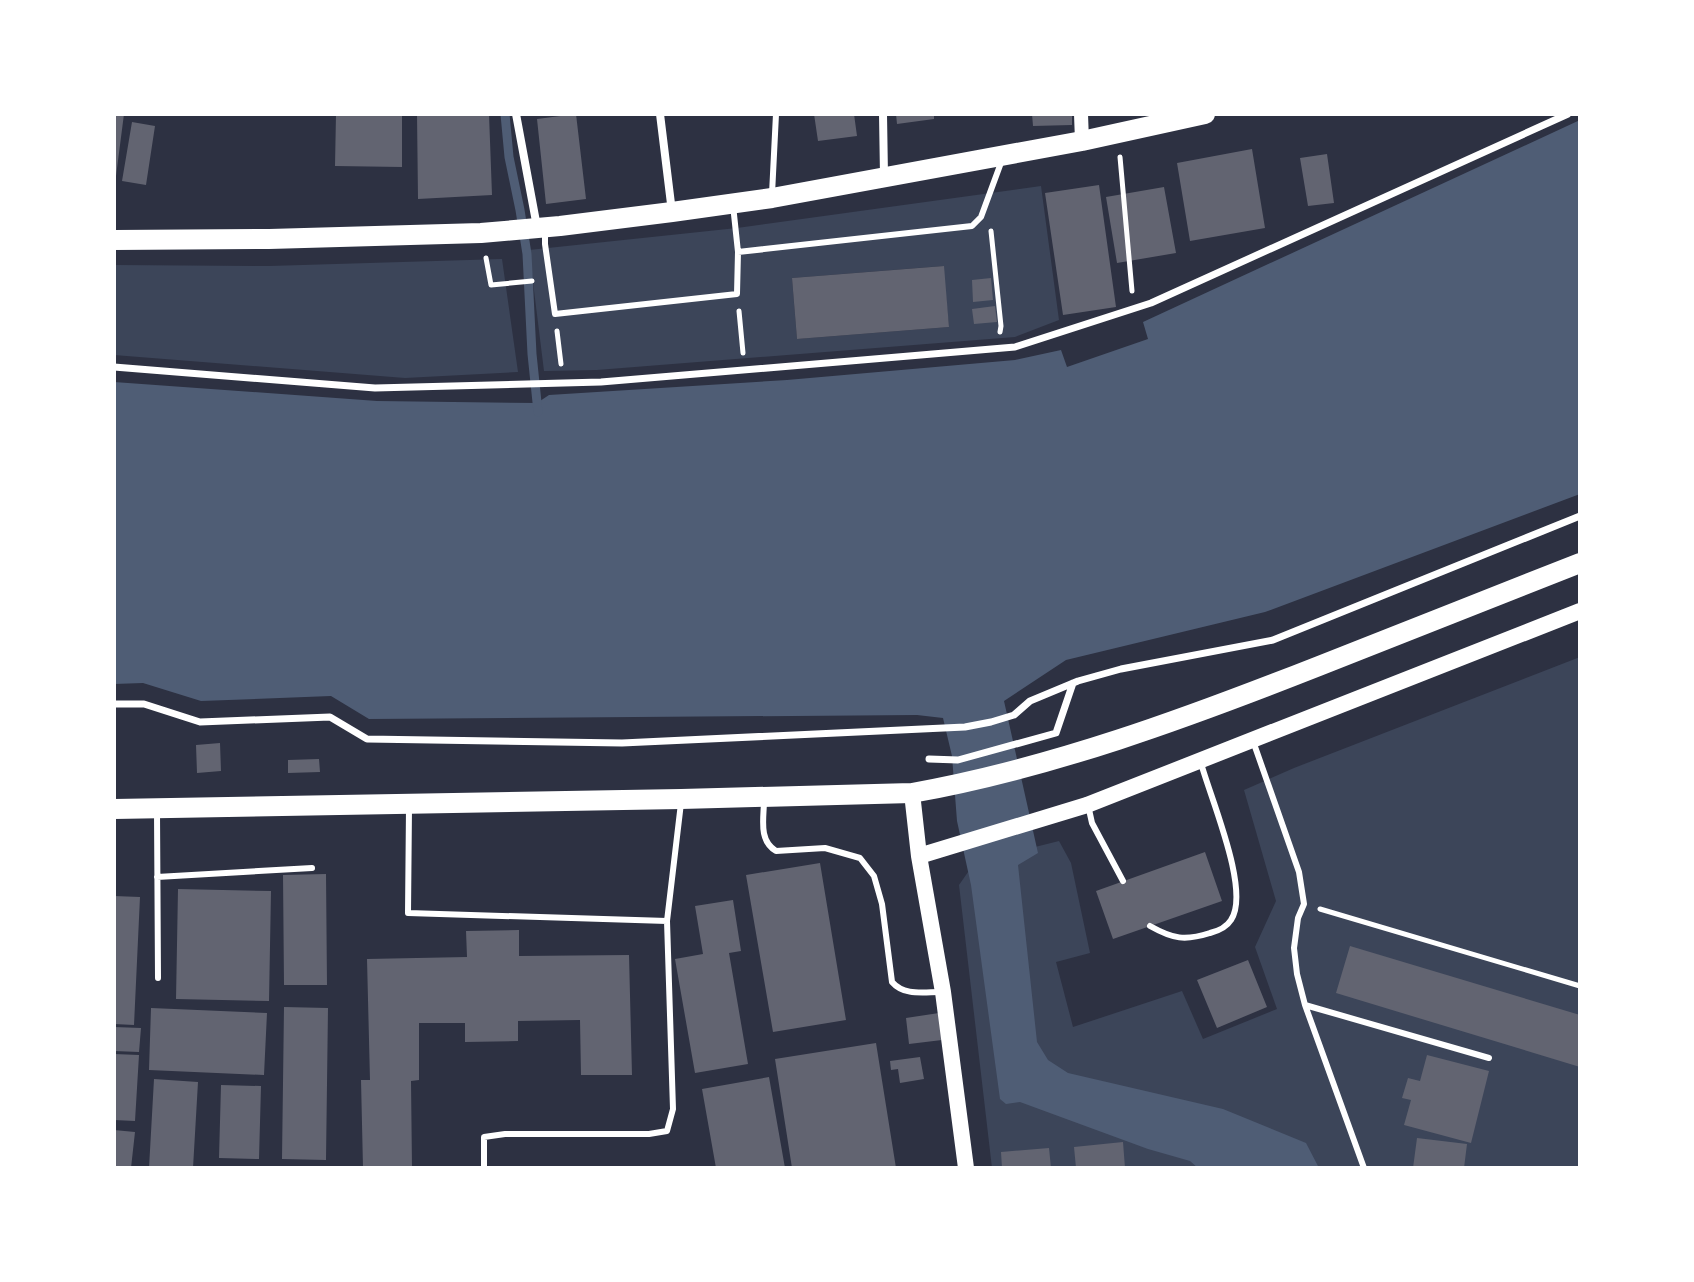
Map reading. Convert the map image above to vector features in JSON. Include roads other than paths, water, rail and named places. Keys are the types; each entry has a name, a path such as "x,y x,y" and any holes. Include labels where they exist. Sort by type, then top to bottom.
{"main road":[{"path":"114,240 269,239 481,233 538,228 772,198 1082,141 1205,114"},
{"path":"114,809 912,793 1034,764 1137,733 1239,697 1580,563"},
{"path":"919,856 1087,805 1580,611"},
{"path":"912,793 966,1168"}],"street":[{"path":"516,114 538,228"},
{"path":"660,114 672,212"},
{"path":"883,114 884,177"},
{"path":"1081,114 1082,141"},
{"path":"114,367 375,388 601,382 1015,347 1165,297 1568,114"},
{"path":"114,704 144,704 200,722 330,717 367,739 622,743 965,727 1014,715 1030,701 1073,683 1121,669 1273,640 1580,516"},
{"path":"929,759 958,760 1056,733 1073,683"}],"lane":[{"path":"772,198 776,114"},
{"path":"738,252 972,226 981,217 1004,154"},
{"path":"538,228 545,244 555,314 737,294 737,228 733,203"},
{"path":"1253,739 1299,872 1304,904 1298,918 1294,948 1305,1005 1364,1168"},
{"path":"1150,926 1174,937 1201,936 1220,930 1230,921 1236,906 1234,872 1200,760"},
{"path":"764,797 763,834 769,847 776,851 825,848 860,858 874,876 882,904 892,982 898,989 943,992"},
{"path":"484,1168 484,1137 505,1134 649,1134 667,1131 673,1109 667,921 681,799"},
{"path":"409,804 408,913 667,921"},
{"path":"1087,805 1092,823 1123,881"},
{"path":"157,808 158,978"},
{"path":"157,877 312,868"},
{"path":"1305,1005 1489,1058"}],"waterway":[{"path":"505,114 509,157 527,254 538,412"}]}
